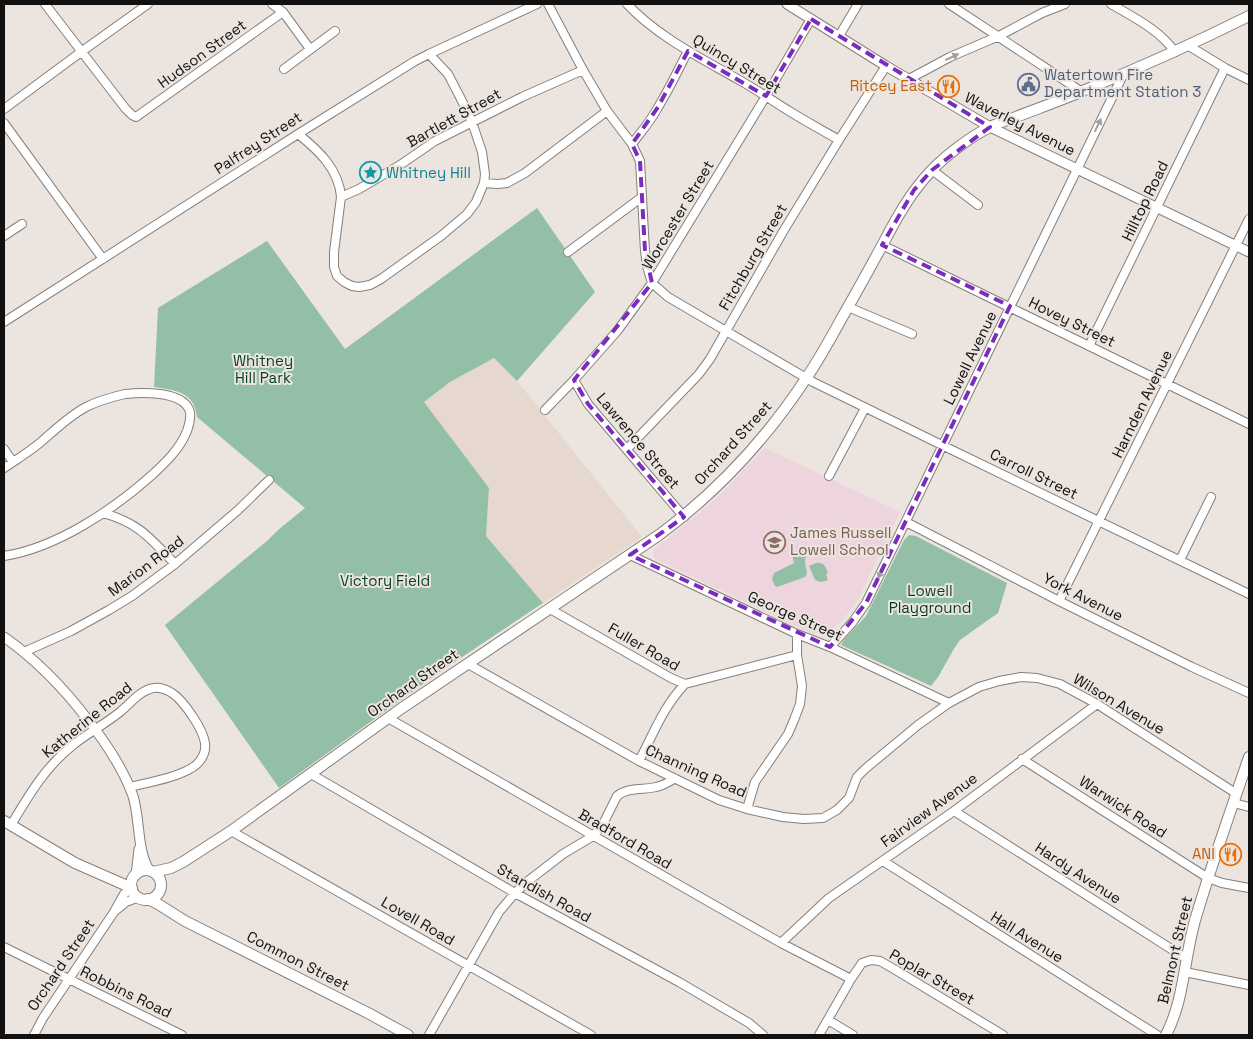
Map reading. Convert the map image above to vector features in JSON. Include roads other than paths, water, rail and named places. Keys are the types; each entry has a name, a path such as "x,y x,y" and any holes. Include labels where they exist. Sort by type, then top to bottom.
{"main road":[{"name":"Orchard Street","path":"151,871 171,868 183,862 231,831 388,718 659,535 716,488 772,424 806,378 914,190 932,170 957,149 990,127 1123,75 1189,46 1249,16"},
{"name":"Belmont Street","path":"1166,1035 1180,998 1196,916 1249,757"},
{"path":"7,823 75,862 132,888"},
{"name":"Orchard Street","path":"161,888 183,862"},
{"path":"161,888 157,895 144,898 134,893 132,881 142,871 151,871 160,879 164,897 174,915"},
{"path":"103,875 119,877 136,875"},
{"name":"Common Street","path":"144,898 408,1035"}],"street":[{"path":"45,4 81,52"},
{"path":"4,109 148,4"},
{"path":"272,4 283,12 310,49"},
{"name":"Palfrey Street","path":"4,322 298,134 429,54 537,4"},
{"path":"548,4 607,111 632,144 640,161 645,251 652,283"},
{"name":"Quincy Street","path":"627,4 654,29 688,51 839,140"},
{"name":"Waverley Avenue","path":"787,4 886,66 990,127 1249,252"},
{"path":"839,36 858,4"},
{"path":"949,4 1082,92"},
{"path":"908,79 950,57 999,36 1042,13 1065,4"},
{"path":"1111,4 1143,23 1167,41 1175,52"},
{"name":"Hudson Street","path":"81,52 125,108 132,116 136,117 283,12"},
{"name":"Worcester Street","path":"545,410 618,330 652,283 812,19"},
{"path":"284,69 335,31"},
{"path":"1189,46 1249,80"},
{"path":"632,144 647,126 688,51"},
{"path":"298,134 314,146 324,158 334,172 341,188 334,252 334,267 337,276 352,286 359,287 381,279 441,236 467,214 476,202 484,183 485,174 482,152 472,122 448,74 429,54"},
{"name":"Fitchburg Street","path":"627,449 699,374 710,359 784,230 886,66"},
{"name":"Hilltop Road","path":"1089,346 1225,68"},
{"name":"Bartlett Street","path":"341,196 359,189 400,165 435,141 522,97 583,70"},
{"name":"Lowell Avenue","path":"830,647 852,623 866,603 1123,75"},
{"path":"484,183 507,183 525,173 607,111"},
{"path":"4,123 103,259"},
{"path":"932,170 978,205"},
{"path":"568,252 642,197"},
{"name":"Harnden Avenue","path":"1059,601 1249,219"},
{"path":"4,236 22,224"},
{"name":"Hovey Street","path":"882,245 1249,424"},
{"name":"Carroll Street","path":"652,283 668,297 806,378 1249,594"},
{"path":"848,307 912,334"},
{"name":"Lawrence Street","path":"574,380 588,404 684,516"},
{"path":"4,468 40,443 74,414 111,398 136,393 162,394 177,399 189,409 190,419 186,432 176,450 138,487 103,513 52,541 4,556"},
{"path":"829,476 865,408"},
{"path":"4,449 13,462"},
{"name":"Marion Road","path":"24,652 70,631 122,603 175,564 237,512 268,480"},
{"path":"1180,560 1211,497"},
{"path":"103,513 122,519 142,530 175,564"},
{"name":"York Avenue","path":"904,525 1249,693"},
{"name":"George Street","path":"630,555 949,703"},
{"name":"Fuller Road","path":"550,608 671,678 685,684 797,655"},
{"path":"747,809 755,782 788,734 800,704 802,686 797,655 797,634"},
{"path":"4,637 42,667 62,687 117,761 129,787 137,815 145,862 151,871"},
{"name":"Channing Road","path":"468,664 639,761 719,800 747,809 783,817 804,819 823,818 837,810 849,798 857,777 865,769 918,725 949,703"},
{"name":"Wilson Avenue","path":"949,703 979,687 999,680 1021,677 1037,678 1060,684 1096,704 1235,799"},
{"path":"639,761 656,725 674,696 685,684"},
{"name":"Katherine Road","path":"7,823 43,774 63,753 119,713 141,693 153,688 166,690 178,698 200,730 205,743 204,754 198,763 186,771 129,787"},
{"name":"Fairview Avenue","path":"781,943 829,898 954,810 1096,704"},
{"name":"Bradford Road","path":"388,718 781,943 851,979"},
{"name":"Warwick Road","path":"1022,759 1208,878 1222,883 1249,888"},
{"name":"Standish Road","path":"310,774 515,892 679,982 749,1023 763,1035"},
{"path":"430,1035 499,912 515,892 563,854 593,836 602,826 617,796 621,793 665,785 674,778"},
{"path":"1235,799 1249,807"},
{"name":"Hardy Avenue","path":"954,810 1187,959"},
{"name":"Lovell Road","path":"231,831 590,1035"},
{"path":"136,875 140,836"},
{"name":"Hall Avenue","path":"883,861 1157,1035"},
{"name":"Orchard Street","path":"34,1035 43,1018 114,912 122,896 132,888"},
{"name":"Orchard Street","path":"114,912 126,902 144,898"},
{"name":"Robbins Road","path":"4,947 182,1035"},
{"name":"Poplar Street","path":"819,1035 862,963 871,960 880,961 1003,1035"},
{"path":"1185,972 1249,985"},
{"path":"828,1020 853,1035"}],"place":[{"name":"Watertown Fire Department Station 3","path":"1028,84"},
{"name":"Ritcey East","path":"948,86"},
{"name":"Whitney Hill","path":"370,173"},
{"name":"James Russell Lowell School","path":"774,542"},
{"name":"ANI","path":"1231,854"}],"park label":[{"name":"Whitney Hill Park","path":"263,370"},
{"name":"Victory Field","path":"385,581"},
{"name":"Lowell Playground","path":"930,600"}]}
